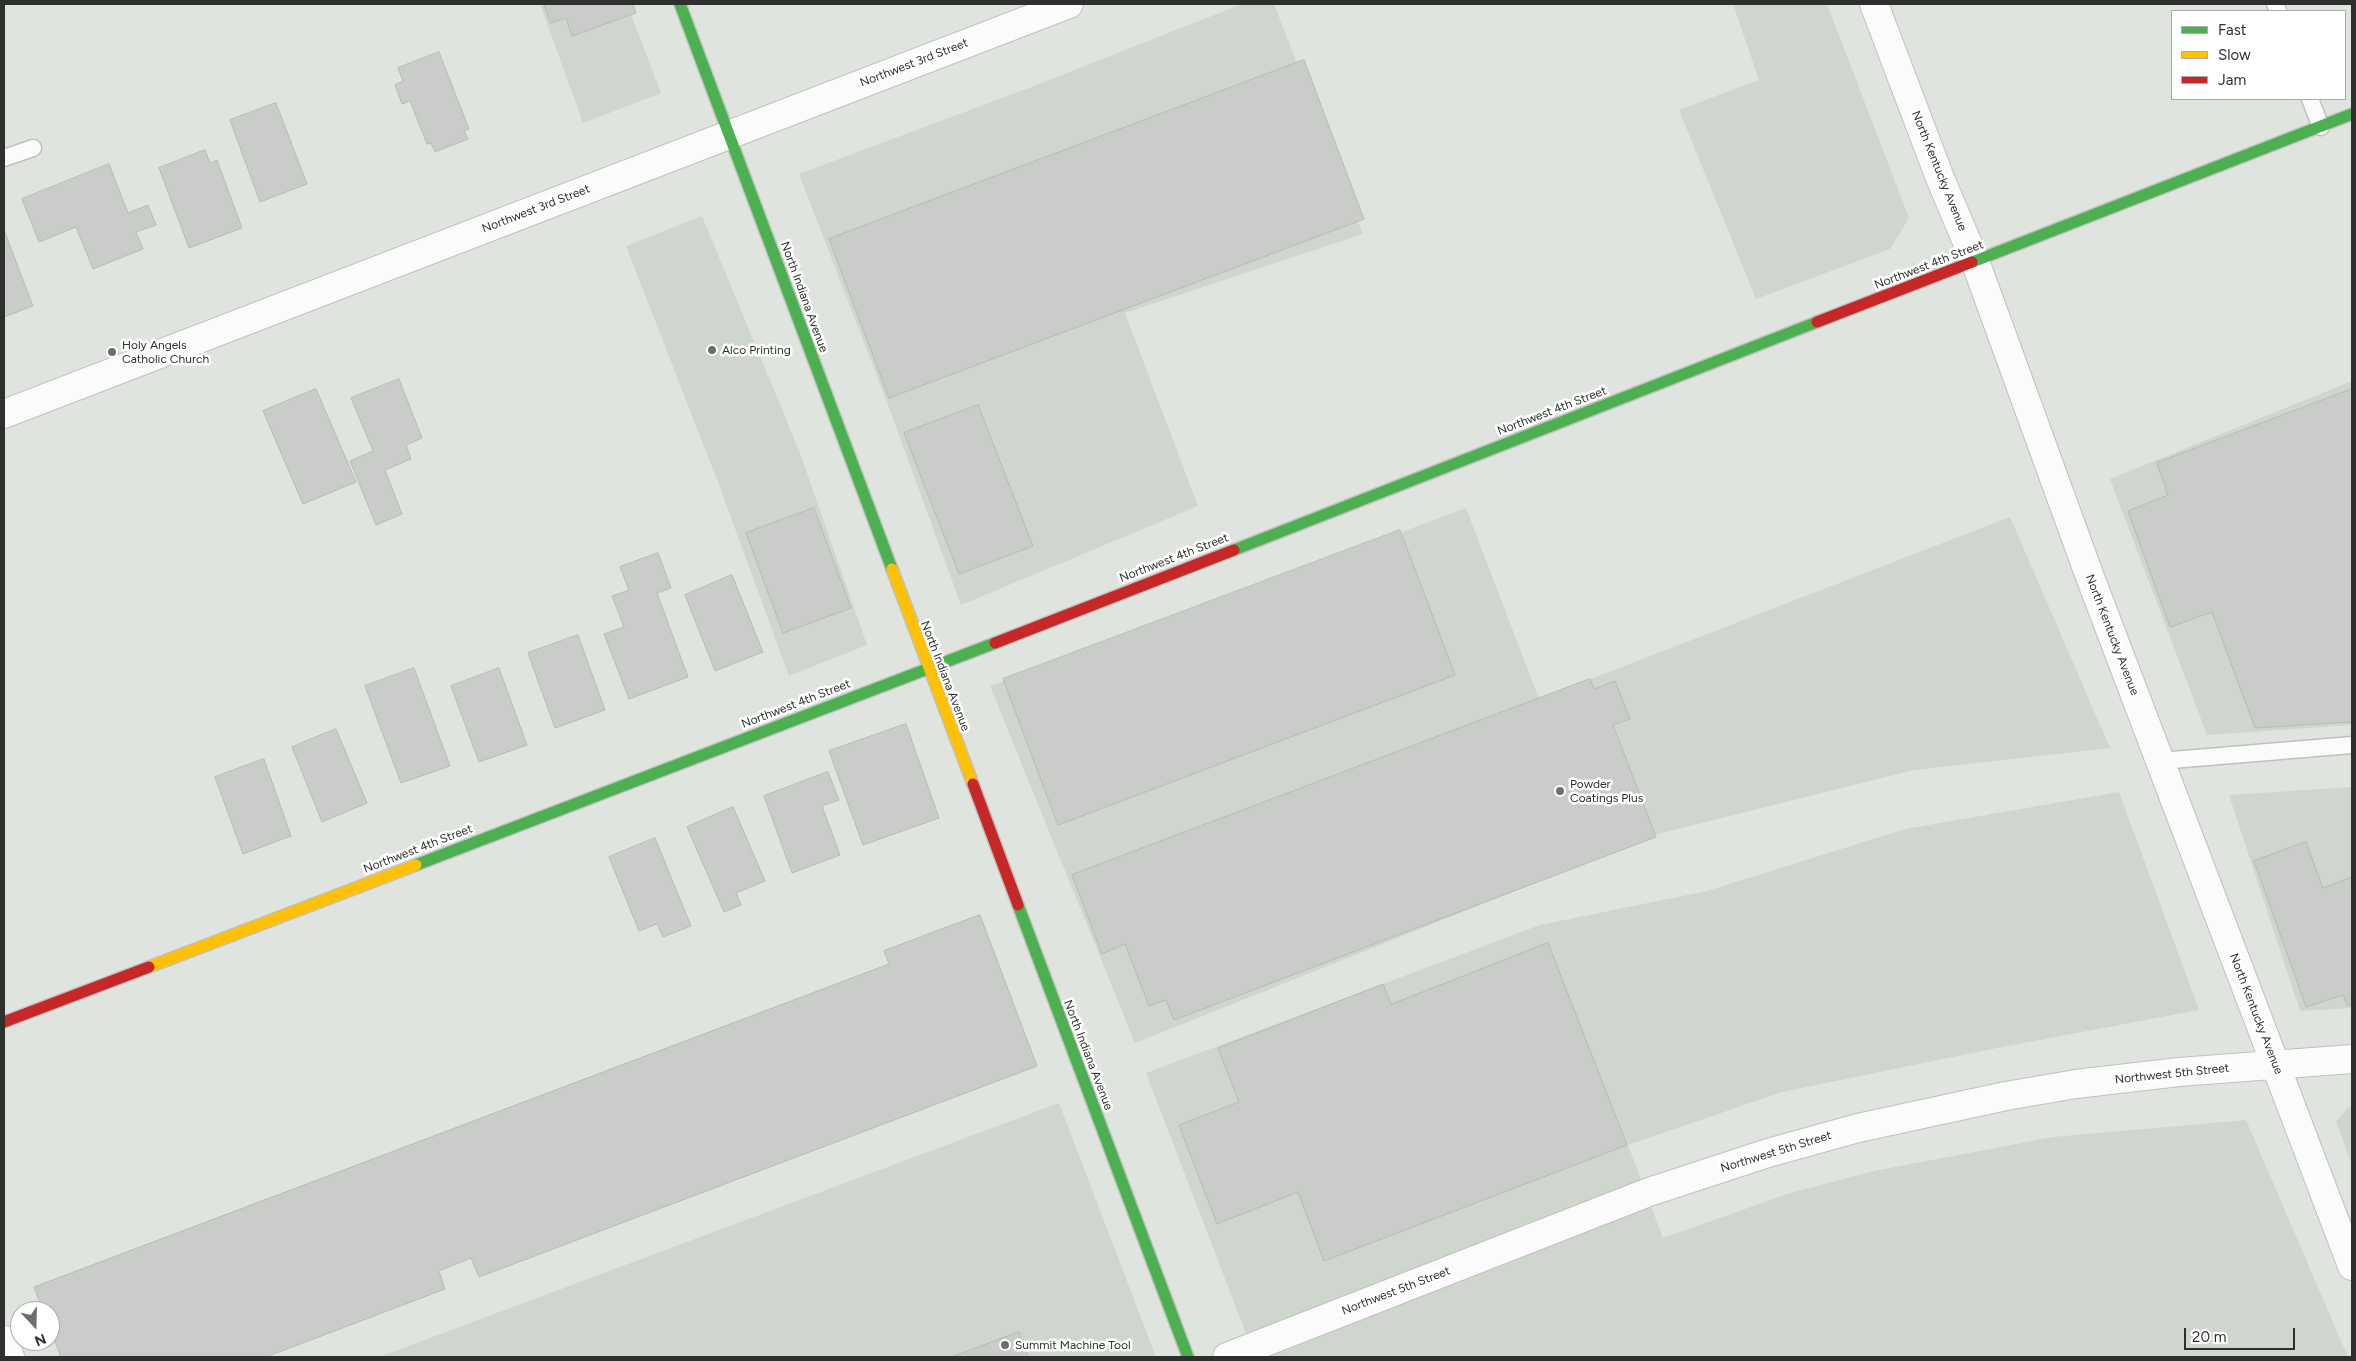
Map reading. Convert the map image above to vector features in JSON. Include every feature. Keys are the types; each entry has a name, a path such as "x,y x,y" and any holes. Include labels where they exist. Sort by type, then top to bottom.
{"street":[{"name":"North Indiana Avenue","path":"680,4 928,669 1188,1357"},
{"name":"Northwest 3rd Street","path":"4,414 1069,4"},
{"name":"North Kentucky Avenue","path":"1874,4 1940,178 1975,261 2160,761 2352,1266"},
{"name":"Northwest 4th Street","path":"4,1022 928,669 2352,114"},
{"name":"Northwest 5th Street","path":"1227,1357 1649,1192 1768,1153 1858,1128 2006,1096 2076,1084 2151,1075 2352,1060"},
{"path":"4,1340 10,1357"}],"lane":[{"path":"2310,100 2321,127"},
{"path":"4,158 32,148"},
{"path":"2160,761 2352,745"}],"shaded area":[{"path":"540,4 627,4 661,93 583,123"},
{"path":"1242,4 1274,4 1363,234 1125,313 1198,506 961,605 887,402 799,174 1034,86"},
{"path":"1733,4 1827,4 1909,218 1890,249 1756,299 1679,110 1759,80"},
{"path":"702,216 800,453 867,645 789,676 719,485 626,246"},
{"path":"2352,381 2352,725 2207,735 2110,479"},
{"name":"Powder Coatings Plus","path":"1466,508 1539,699 2010,517 2110,748 1914,770 1658,834 1135,1043 990,686"},
{"path":"2352,787 2352,1008 2300,1011 2229,795"},
{"path":"2119,792 2199,1010 1992,1049 1782,1092 1628,1145 1663,1238 1790,1193 1874,1171 2053,1137 2246,1120 2348,1357 1255,1357 1146,1073 1540,925 1707,891 1905,829"},
{"path":"1059,1103 1156,1357 379,1357"},
{"path":"2352,1107 2352,1165 2336,1122 2348,1108"}],"building":[{"path":"544,4 633,4 636,13 572,36 566,18 551,23"},
{"path":"439,52 469,129 464,131 468,139 435,152 431,143 427,144 410,101 402,104 395,85 403,81 398,68"},
{"path":"1304,60 1364,219 889,398 829,239"},
{"path":"276,103 307,184 260,202 230,120"},
{"path":"205,150 210,163 217,160 242,228 189,248 159,168"},
{"path":"109,164 128,213 148,205 156,225 136,232 143,249 93,269 76,227 39,242 22,199"},
{"path":"4,230 33,306 4,317"},
{"path":"399,379 422,438 406,445 411,459 385,470 402,514 376,525 350,461 373,451 351,398"},
{"path":"316,389 356,482 303,504 263,411"},
{"path":"2352,389 2352,722 2255,728 2212,612 2170,627 2128,511 2168,495 2157,463"},
{"path":"978,405 1033,546 959,574 904,433"},
{"path":"814,508 851,608 783,633 746,533"},
{"path":"1400,530 1455,675 1058,825 1003,679"},
{"path":"658,553 671,588 657,593 688,677 629,699 604,634 624,627 612,596 629,590 620,567"},
{"path":"732,575 763,652 715,671 685,595"},
{"path":"578,635 605,710 555,728 528,653"},
{"path":"414,668 450,766 401,783 365,686"},
{"path":"499,668 527,745 479,762 451,686"},
{"path":"1590,679 1594,689 1615,681 1630,719 1613,725 1656,837 1174,1020 1166,1000 1149,1006 1125,944 1102,954 1072,875"},
{"path":"906,724 939,818 863,845 829,751"},
{"path":"336,729 367,803 322,822 292,747"},
{"path":"264,759 291,836 243,854 215,777"},
{"path":"828,772 839,800 822,806 840,855 792,873 764,796"},
{"path":"733,807 765,881 736,893 741,905 724,912 687,827"},
{"path":"655,838 691,926 663,937 657,924 639,931 609,857"},
{"path":"2306,842 2323,888 2352,877 2352,1005 2347,1005 2343,995 2306,1007 2254,861"},
{"path":"980,915 1037,1066 479,1277 471,1258 439,1271 445,1289 266,1357 61,1357 59,1351 60,1301 39,1301 34,1287 889,964 884,951"},
{"path":"1548,943 1627,1145 1324,1261 1298,1192 1217,1224 1179,1125 1239,1102 1218,1048 1383,984 1391,1004"},
{"name":"Summit Machine Tool","path":"1019,1332 1028,1357 952,1357"}],"traffic: fast":[{"path":"680,4 892,569"},
{"path":"1972,262 2352,114"},
{"path":"1234,550 1817,322"},
{"path":"416,865 995,643"},
{"path":"1018,905 1188,1357"}],"traffic: slow":[{"path":"892,569 973,784"},
{"path":"149,967 416,865"}],"traffic: jam":[{"path":"1817,322 1972,262"},
{"path":"995,643 1234,550"},
{"path":"973,784 1018,905"},
{"path":"4,1022 149,967"}],"place":[{"name":"Alco Printing","path":"712,350"},
{"name":"Holy Angels Catholic Church","path":"112,352"},
{"name":"Powder Coatings Plus","path":"1560,791"},
{"name":"Summit Machine Tool","path":"1005,1345"}]}
